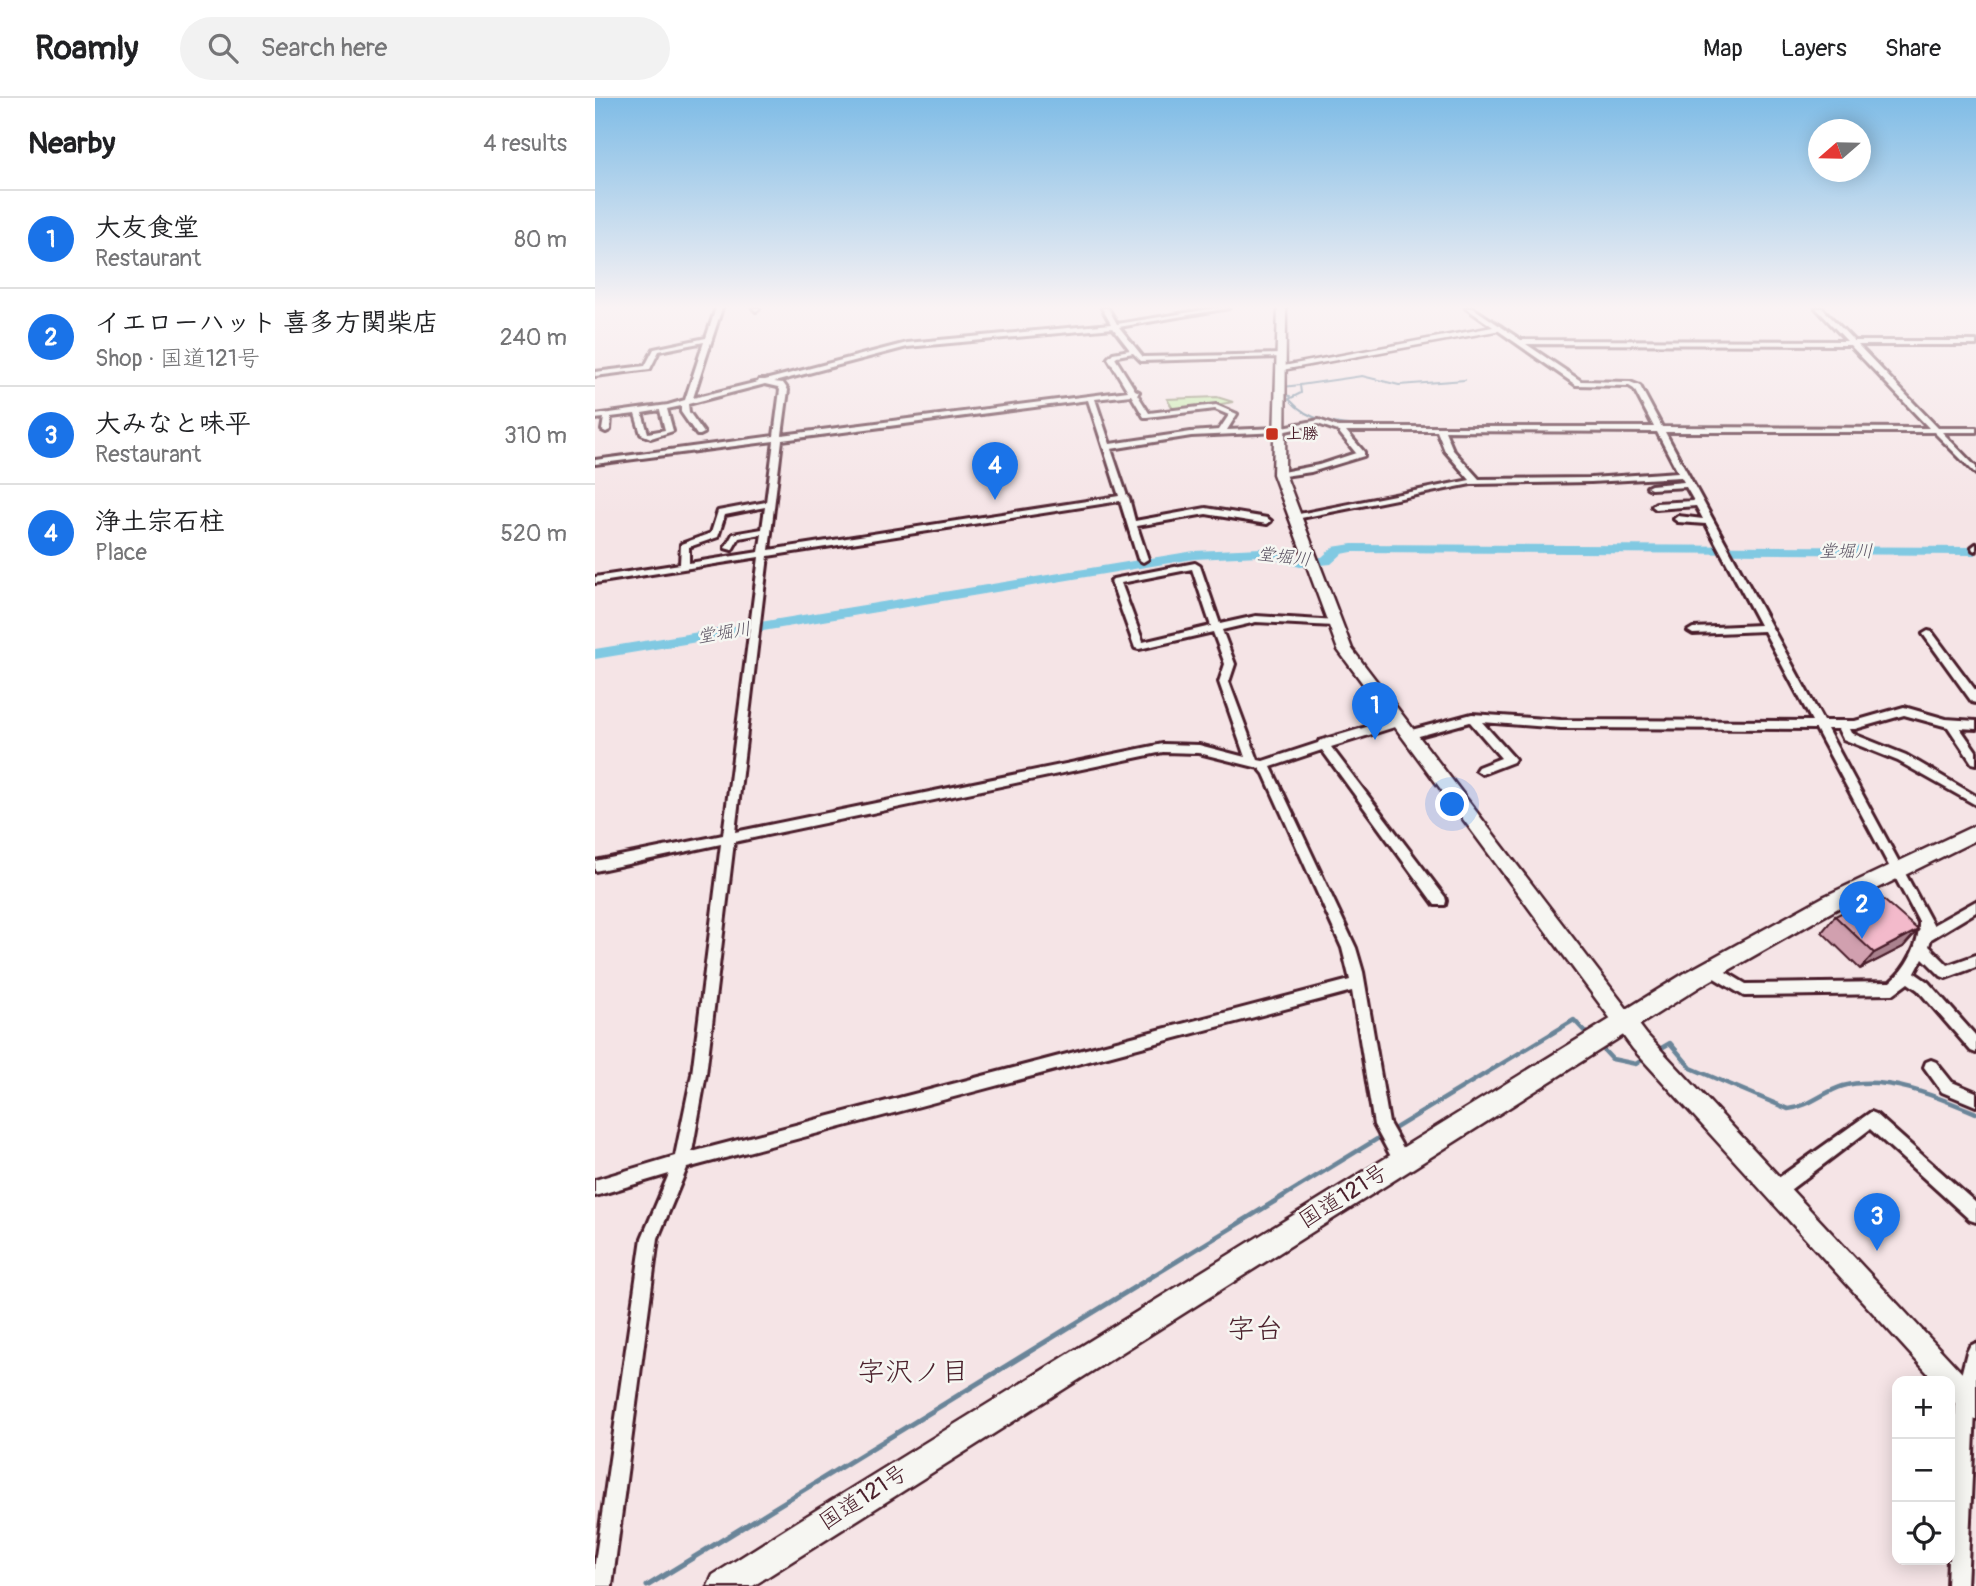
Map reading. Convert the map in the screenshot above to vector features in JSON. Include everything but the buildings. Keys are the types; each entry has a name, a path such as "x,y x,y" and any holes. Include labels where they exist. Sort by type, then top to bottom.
{"highway":[{"name":"国道121号","path":"724,1586 1711,969 1895,867 1976,832"}],"main road":[{"path":"1282,377 1280,475 1345,650 1624,1023 1971,1401"}],"street":[{"path":"695,377 685,412 700,433"},
{"path":"595,417 663,408 775,377"},
{"path":"1125,377 1150,416 1216,407 1230,412 1233,414 1221,433"},
{"path":"1572,377 1581,384 1634,386 1685,474 1926,922 1924,940 1907,975 1893,988 1744,990 1711,969"},
{"path":"1884,377 1976,472"},
{"path":"602,1586 650,1238 682,1162 699,1074 784,388 761,381"},
{"path":"595,462 1135,392"},
{"path":"1091,398 1143,559"},
{"path":"638,411 645,434 651,436 669,431 663,408"},
{"path":"606,430 608,415"},
{"path":"1106,447 1221,433 1281,430 1318,422 1340,429 1976,430"},
{"path":"1280,475 1315,469 1361,454 1340,429"},
{"path":"1440,429 1448,451 1476,481"},
{"path":"1294,518 1476,481 1591,480 1685,474"},
{"path":"1651,487 1690,484"},
{"path":"595,580 1125,498"},
{"path":"1656,506 1700,503"},
{"path":"685,566 684,546 715,535 720,513 769,504"},
{"path":"1133,524 1206,511 1267,521"},
{"path":"1678,519 1711,522"},
{"path":"729,548 736,536 766,531"},
{"path":"1258,763 1224,682 1230,664 1216,627 1195,566 1116,580 1136,646 1216,627 1266,618 1334,624"},
{"path":"1693,631 1766,628"},
{"path":"1928,634 1976,699"},
{"path":"1408,735 1472,718 1561,724 1841,725 1862,724 1904,711 1952,724 1976,724"},
{"path":"1472,718 1509,758 1482,771"},
{"path":"1258,763 1397,722"},
{"path":"1952,724 1976,760"},
{"path":"1841,725 1847,736 1902,758 1976,801"},
{"path":"1323,744 1440,901"},
{"path":"595,866 1163,748 1199,749 1258,763 1269,772 1349,948 1382,1125 1402,1160"},
{"path":"1924,940 1974,910"},
{"path":"1924,940 1946,972 1976,961"},
{"path":"1907,975 1923,986 1976,1046"},
{"path":"595,1188 682,1162 1357,984"},
{"path":"1931,1067 1947,1087 1976,1099"},
{"path":"1776,1189 1871,1119 1976,1213"},
{"path":"1957,1586 1976,1352"}],"green space":[{"path":"1217,397 1233,402 1175,412 1167,399"}],"waterway":[{"path":"1300,385 1352,377"},
{"path":"1368,377 1399,385 1465,380"},
{"path":"1290,396 1285,395 1283,387 1300,385"},
{"path":"1300,385 1301,393 1289,399 1307,414 1329,422 1376,427"},
{"name":"堂堀川","path":"595,654 1194,555 1261,552 1300,563 1326,561 1338,550 1352,548 1976,551"},
{"path":"1389,1132 1574,1020 1588,1035"},
{"path":"1658,1050 1670,1043 1691,1068 1788,1109 1796,1108 1843,1086 1876,1083 1911,1089 1976,1113"},
{"path":"1599,1045 1612,1059 1636,1064 1646,1057"},
{"path":"1282,1197 1382,1136"},
{"path":"647,1586 1285,1195"}],"place":[{"name":"上勝","path":"1272,434"},
{"name":"浄土宗石柱","path":"995,500"},
{"name":"大友食堂","path":"1375,740"},
{"name":"イエローハット 喜多方関柴店","path":"1862,939"},
{"name":"大みなと味平","path":"1877,1251"}],"district":[{"name":"字台","path":"1255,1329"},
{"name":"字沢ノ目","path":"913,1372"}]}
